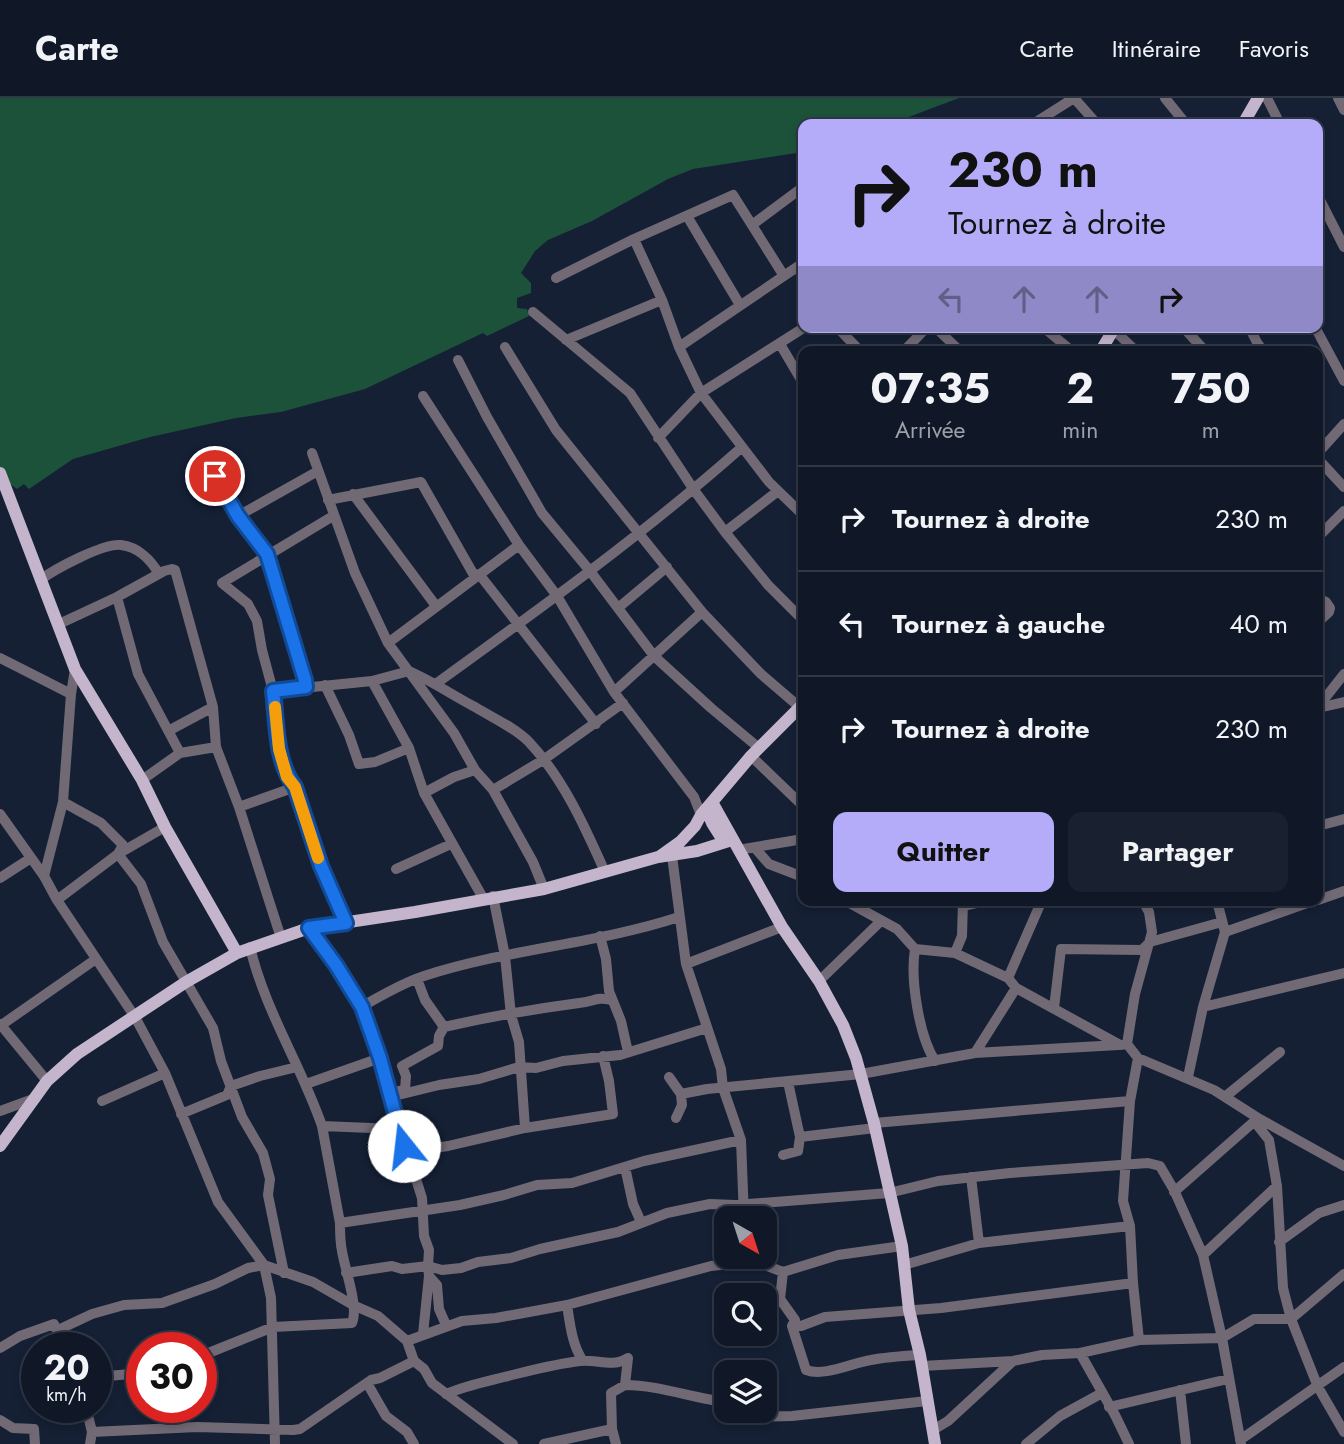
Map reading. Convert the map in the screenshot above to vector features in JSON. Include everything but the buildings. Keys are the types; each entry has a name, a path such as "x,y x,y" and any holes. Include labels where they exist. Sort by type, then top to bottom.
{"main road":[{"path":"1245,119 1258,98"},
{"path":"0,473 75,669 142,780 165,827 237,953"},
{"path":"658,858 680,842 755,752 798,711"},
{"path":"707,809 712,823 731,844 819,981 843,1025 861,1074 902,1246 909,1310 921,1360 935,1444"},
{"path":"0,1146 47,1081 77,1054 186,982 250,947 309,928 544,888 658,858 731,844"}],"street":[{"path":"1041,119 1074,98 1093,119"},
{"path":"1165,98 1182,119"},
{"path":"1267,98 1278,119"},
{"path":"1338,98 1344,110"},
{"path":"752,225 798,191"},
{"path":"555,278 733,195 784,276"},
{"path":"1323,206 1344,247"},
{"path":"687,216 740,305"},
{"path":"634,239 701,393 741,447 798,510"},
{"path":"679,347 798,266"},
{"path":"566,340 662,300"},
{"path":"533,312 630,393 658,438 725,532 768,585 798,615"},
{"path":"658,438 701,393 798,332"},
{"path":"842,333 855,346"},
{"path":"909,346 921,333"},
{"path":"941,333 955,346"},
{"path":"1050,333 1066,346"},
{"path":"1119,333 1131,346"},
{"path":"1189,333 1200,346"},
{"path":"1318,333 1344,382"},
{"path":"780,344 798,375"},
{"path":"505,347 556,430 702,612 761,674 798,704"},
{"path":"458,360 542,513 590,570 654,656 755,752 798,800"},
{"path":"423,396 519,545 557,596 614,692 694,797 707,809"},
{"path":"1323,447 1344,424"},
{"path":"437,684 694,490 741,447"},
{"path":"312,453 355,573 388,643 454,733 475,770 493,790 533,862 544,888"},
{"path":"1323,464 1344,487"},
{"path":"238,516 318,471"},
{"path":"215,476 238,516 267,554 306,687"},
{"path":"328,500 421,482 477,576 596,724"},
{"path":"725,532 778,491"},
{"path":"353,494 436,606"},
{"path":"1323,532 1344,511"},
{"path":"333,516 222,583 253,610 273,691 279,749 287,777 295,787 321,866 346,923"},
{"path":"40,580 56,568 118,544 140,552 153,564 159,575"},
{"path":"388,643 519,545"},
{"path":"618,608 667,567"},
{"path":"59,624 159,575 175,570 213,707 216,747 239,807 281,938"},
{"path":"117,597 138,674 180,753"},
{"path":"1323,600 1329,612 1323,617"},
{"path":"614,692 702,612"},
{"path":"0,658 71,694"},
{"path":"44,876 63,802 75,669"},
{"path":"273,691 372,681 409,671 437,684 506,725 527,741 567,796 605,872"},
{"path":"1323,698 1344,674"},
{"path":"372,681 409,748 424,793 451,844 488,897 505,956 511,1015 519,1042 519,1067 526,1111 525,1128"},
{"path":"325,685 349,735 359,764 375,762 409,748"},
{"path":"1323,702 1344,702"},
{"path":"493,790 543,760 623,703"},
{"path":"170,730 213,707"},
{"path":"142,780 180,753 216,747"},
{"path":"424,793 454,777 475,770"},
{"path":"239,807 295,787"},
{"path":"63,802 101,823 123,845 118,854"},
{"path":"0,814 4,824 44,876 135,1017 165,1073 218,1202 264,1265 271,1298 273,1327 275,1444"},
{"path":"1323,825 1344,819"},
{"path":"57,900 118,854 165,827"},
{"path":"731,844 755,848 798,840"},
{"path":"396,869 451,844"},
{"path":"755,848 769,864 798,875"},
{"path":"118,854 141,884 163,942 213,1028 221,1061 242,1117 263,1153 270,1180 268,1195 284,1273"},
{"path":"672,856 686,964 741,1140 744,1204"},
{"path":"0,878 31,858"},
{"path":"1323,898 1344,891"},
{"path":"855,906 897,929 915,949 955,953 1008,978 1016,988 1123,1045 1138,1058 1188,1077 1226,1097 1256,1119 1344,1166"},
{"path":"955,953 962,936 963,906"},
{"path":"1008,978 1038,906"},
{"path":"1123,1045 1152,932 1145,906"},
{"path":"1188,1077 1224,927 1218,906"},
{"path":"1055,1008 1061,949 1141,950 1150,942 1224,927 1295,906"},
{"path":"362,1007 417,979 505,956 643,928 679,917"},
{"path":"819,981 881,921"},
{"path":"686,964 782,927"},
{"path":"309,928 362,1007 422,1198 424,1236 429,1250 423,1334"},
{"path":"600,936 611,1000 621,1021 628,1052"},
{"path":"217,1350 273,1327 352,1324 354,1318 322,1126 306,1084 271,1012 250,947"},
{"path":"915,949 912,967 914,984 927,1048 936,1061"},
{"path":"47,1081 1,1025 96,959"},
{"path":"1203,1007 1344,972"},
{"path":"417,979 425,1000 444,1027"},
{"path":"975,1053 1016,988"},
{"path":"444,1027 550,1006 584,1003 599,997 611,1000"},
{"path":"389,1095 405,1090 406,1076 401,1066 438,1046 444,1027"},
{"path":"389,1095 479,1079 519,1067 536,1069 563,1061 628,1052 707,1028"},
{"path":"681,1094 861,1074 975,1053 1123,1045"},
{"path":"1226,1097 1280,1052"},
{"path":"408,1152 448,1146 525,1128 613,1114 603,1056"},
{"path":"306,1084 380,1058"},
{"path":"1138,1058 1130,1101 1123,1200 1130,1226 1139,1340"},
{"path":"181,1114 227,1095 231,1086 297,1067"},
{"path":"102,1101 165,1073"},
{"path":"669,1077 681,1094 682,1105 676,1118"},
{"path":"783,1155 798,1151 800,1137 788,1082"},
{"path":"0,1111 37,1098"},
{"path":"800,1137 875,1126 1130,1101"},
{"path":"1256,1119 1269,1140 1277,1186 1283,1288 1291,1319 1318,1387 1344,1432"},
{"path":"1174,1192 1256,1119"},
{"path":"322,1126 396,1129 400,1133"},
{"path":"340,1223 460,1205 537,1185 572,1183 701,1147 741,1140"},
{"path":"346,1273 392,1266 428,1271 461,1268 478,1262 511,1258 540,1249 618,1233 667,1213 710,1204 889,1193 938,1181 971,1177 1148,1163 1160,1166 1203,1255 1222,1338 1240,1442 1344,1367"},
{"path":"625,1167 633,1204 641,1222"},
{"path":"971,1177 979,1243"},
{"path":"1203,1255 1277,1186"},
{"path":"1279,1242 1319,1213 1344,1205"},
{"path":"904,1265 979,1243 1130,1226"},
{"path":"775,1269 783,1272 838,1255 902,1246"},
{"path":"0,1349 20,1336 54,1324 58,1330 92,1314 124,1305 162,1303 215,1284 248,1268 264,1265 313,1282 378,1316 407,1340 414,1361 424,1369 432,1383 513,1444"},
{"path":"407,1340 446,1325 567,1305 714,1265"},
{"path":"428,1271 437,1285 439,1309 446,1325"},
{"path":"783,1272 780,1299 794,1320 792,1326 803,1366 810,1372 870,1360 1013,1361 1042,1355 1080,1353 1139,1340 1222,1338 1254,1319 1291,1319 1344,1274"},
{"path":"792,1326 801,1326 825,1317 909,1310 1133,1283"},
{"path":"567,1305 571,1329 578,1353 583,1360"},
{"path":"1080,1353 1129,1444"},
{"path":"446,1394 467,1385 583,1360 611,1364 628,1359 625,1385"},
{"path":"92,1432 174,1427 300,1429 368,1383 414,1361"},
{"path":"933,1430 948,1421 1013,1361"},
{"path":"1109,1407 1228,1379"},
{"path":"368,1383 386,1416 407,1432 414,1444"},
{"path":"616,1444 612,1429 611,1393 625,1385 653,1386 701,1400 714,1401"},
{"path":"1180,1390 1186,1444"},
{"path":"1026,1444 1060,1416 1102,1393"},
{"path":"777,1416 927,1401"},
{"path":"0,1420 13,1428 34,1429 35,1444"},
{"path":"90,1423 90,1444"},
{"path":"171,1423 174,1427"},
{"path":"544,1444 612,1429"}],"green space":[{"path":"0,98 959,98 903,119 798,119 798,153 693,169 668,179 592,221 548,240 535,251 521,273 531,283 531,293 517,298 517,308 527,309 529,316 487,336 483,333 365,389 281,412 236,418 150,437 73,459 29,489 24,484 17,489 5,480 0,488"}],"slow traffic":[{"path":"275,707 279,749 287,777 295,787 318,858"}],"route":[{"path":"215,476 238,516 267,554 305,680 306,687 273,691 279,749 287,777 295,787 321,866 346,923 309,928 362,1007 380,1058 404,1146"}]}
